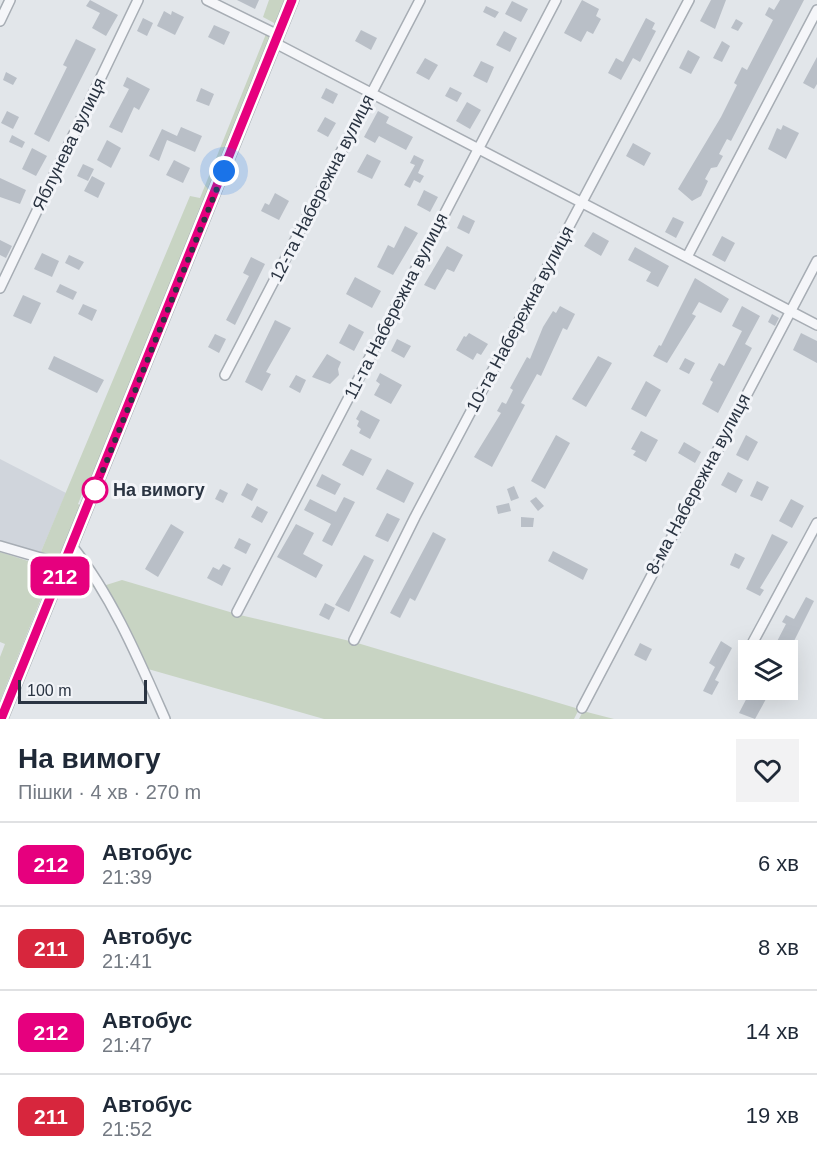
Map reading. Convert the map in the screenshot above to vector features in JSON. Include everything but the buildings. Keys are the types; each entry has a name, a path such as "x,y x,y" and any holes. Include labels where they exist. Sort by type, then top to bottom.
{"street":[{"path":"0,21 10,0"},
{"name":"Яблунева вулиця","path":"0,288 138,0"},
{"path":"207,0 372,93 817,325"},
{"path":"1,719 292,0"},
{"name":"12-та Набережна вулиця","path":"225,375 420,0"},
{"name":"11-та Набережна вулиця","path":"237,612 556,0"},
{"name":"10-та Набережна вулиця","path":"354,640 688,0"},
{"path":"687,257 817,10"},
{"name":"8-ма Набережна вулиця","path":"582,708 817,261"},
{"path":"754,640 817,523"},
{"path":"0,546 65,565"},
{"path":"72,546 89,566 143,670 165,719"}],"shaded area":[{"path":"0,459 66,493 40,554 0,542"}],"green space":[{"path":"269,0 286,0 276,24 263,17"},
{"path":"266,34 271,36 86,495 82,494 78,504 82,506 60,559 40,554 190,196 200,198"},
{"path":"0,552 53,569 0,701 0,657 5,644 0,642"},
{"path":"85,568 94,587 63,592 73,569"},
{"path":"122,580 240,615 354,642 579,709 574,719 324,719 148,669 103,586"},
{"path":"583,711 614,719 579,719"}],"bus line":[{"name":"212","path":"1,719 292,0"}],"place":[{"name":"На вимогу","path":"95,490"}],"route":[{"path":"95,490 224,171"}]}
